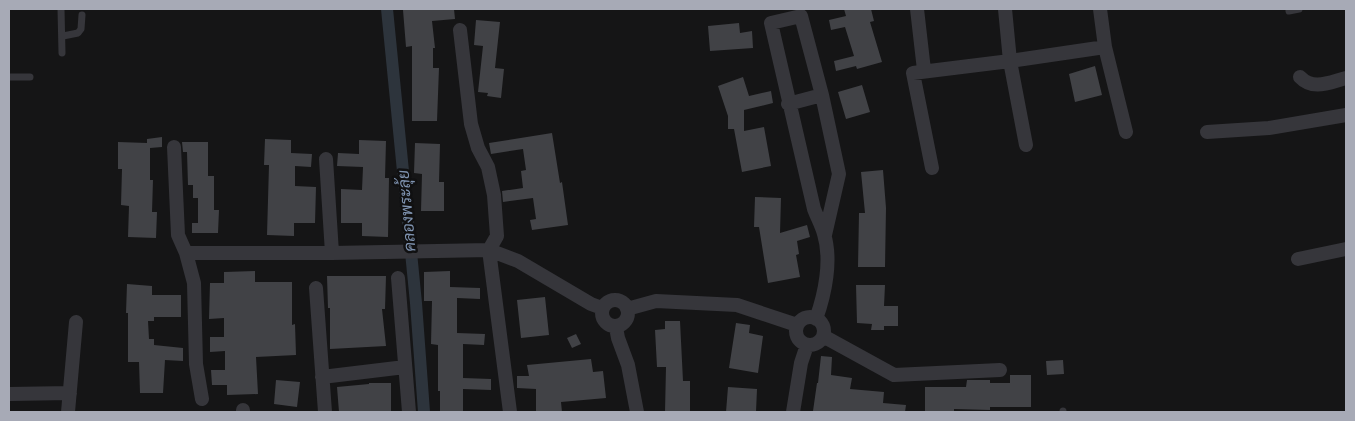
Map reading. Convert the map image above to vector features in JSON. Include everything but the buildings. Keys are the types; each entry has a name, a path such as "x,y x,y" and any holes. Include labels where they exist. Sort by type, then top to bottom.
{"street":[{"path":"917,9 924,70"},
{"path":"1005,9 1010,61 1026,145"},
{"path":"1100,9 1105,47 1126,132"},
{"path":"816,319 826,281 825,236 814,209 770,23 801,16 840,174 825,236"},
{"path":"460,30 471,124 478,148 488,167 494,195 497,236 489,250 510,412"},
{"path":"932,168 913,72 1010,61 1105,47"},
{"path":"1300,78 1311,86 1346,78"},
{"path":"788,104 822,95"},
{"path":"1207,132 1269,128 1346,115"},
{"path":"174,147 178,235 186,253 194,283 196,364 202,399"},
{"path":"326,159 332,253"},
{"path":"1298,259 1346,249"},
{"path":"186,253 489,250 518,261 591,304 602,308"},
{"path":"398,278 409,412"},
{"path":"316,288 325,412"},
{"path":"616,300 624,304 627,309 626,320 616,327 607,324 601,312 602,308 608,302 616,300"},
{"path":"627,309 656,301 737,306 797,325"},
{"path":"812,317 822,325 824,330 822,336 815,344 807,344 800,341 796,329 797,325 803,319 812,317"},
{"path":"68,412 76,322"},
{"path":"616,327 628,365 637,412"},
{"path":"822,336 894,375 1000,370"},
{"path":"793,412 801,363 807,344"},
{"path":"322,377 405,367"},
{"path":"9,394 70,393"}],"lane":[{"path":"61,9 62,53"},
{"path":"1289,11 1299,9"},
{"path":"62,36 78,33 81,29 82,15"},
{"path":"9,77 30,77"}],"waterway":[{"name":"คลองพระลุ้ย","path":"387,9 416,303 424,412"}]}
